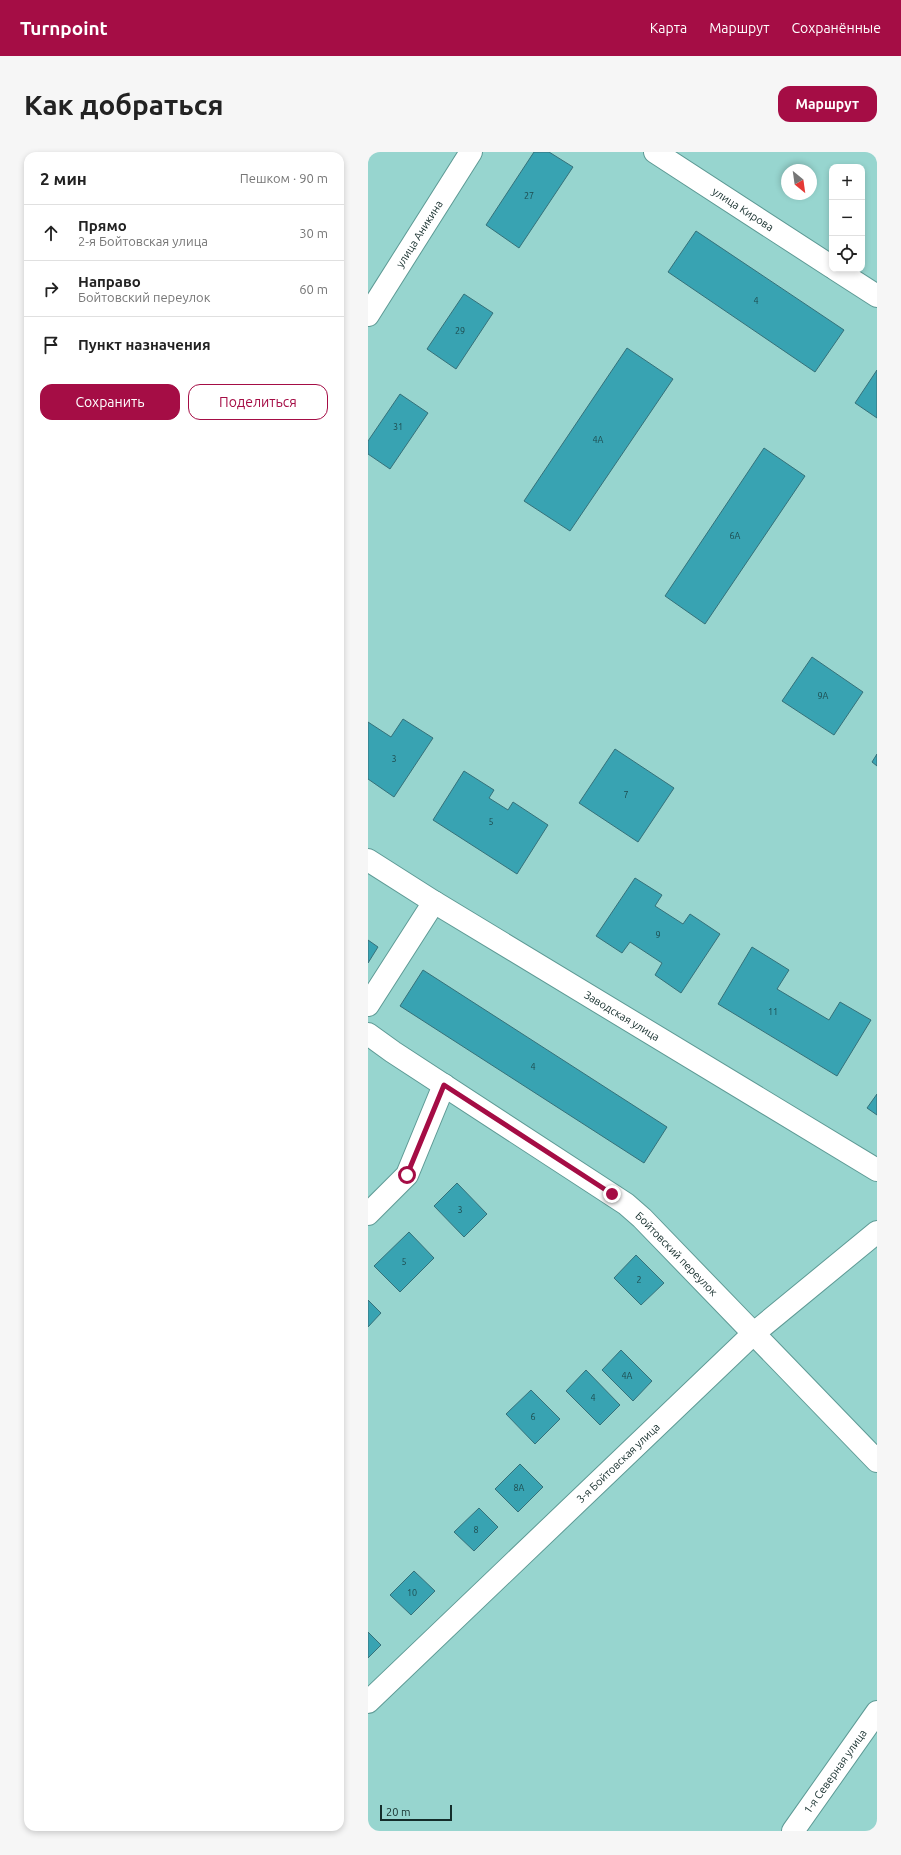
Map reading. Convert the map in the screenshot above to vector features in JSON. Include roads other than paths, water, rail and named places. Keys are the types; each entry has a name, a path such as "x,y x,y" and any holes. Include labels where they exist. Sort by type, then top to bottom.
{"street":[{"name":"улица Аникина","path":"368,315 472,152"},
{"name":"улица Кирова","path":"655,152 829,265"},
{"path":"840,272 877,296"},
{"name":"Заводская улица","path":"368,860 434,902 877,1170"},
{"path":"368,1005 434,902"},
{"name":"Бойтовский переулок","path":"368,1034 385,1047 626,1204 642,1218 877,1461"},
{"path":"368,1214 407,1175 444,1085"},
{"name":"3-я Бойтовская улица","path":"368,1702 753,1334 877,1232"},
{"name":"1-я Северная улица","path":"793,1831 877,1712"}]}
